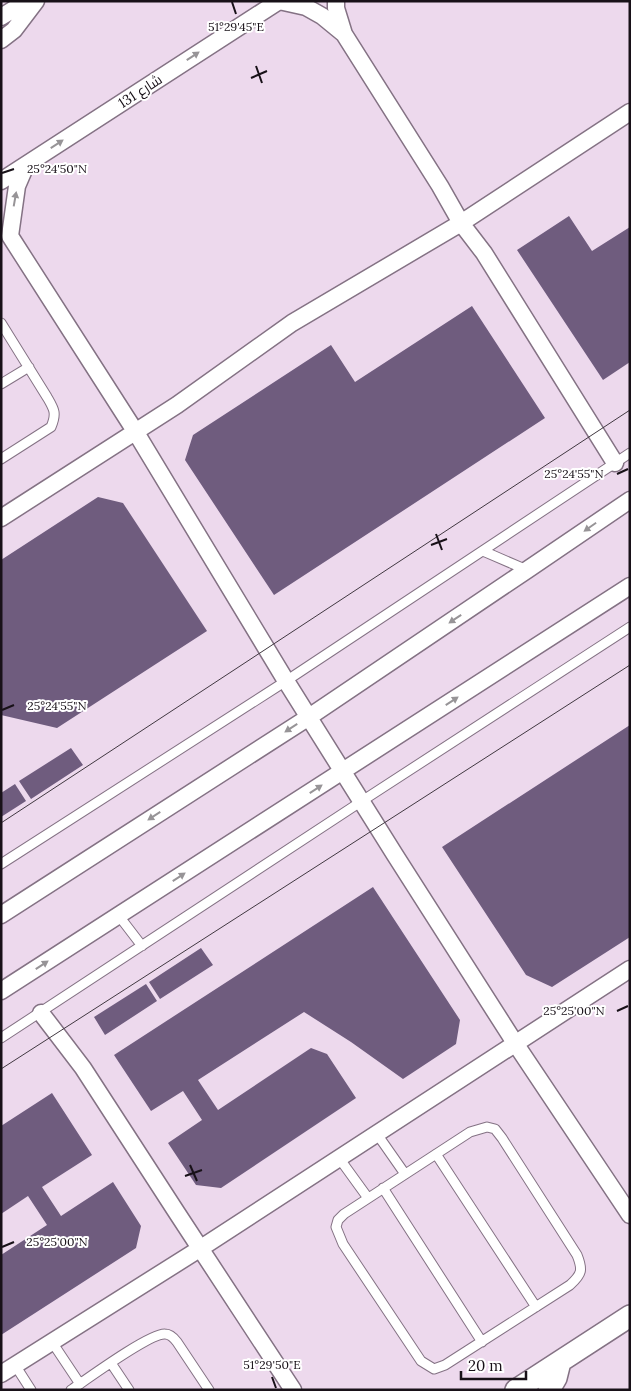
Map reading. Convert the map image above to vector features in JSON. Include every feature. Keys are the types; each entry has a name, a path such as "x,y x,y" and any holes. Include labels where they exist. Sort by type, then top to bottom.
{"street":[{"path":"1,18 27,1"},
{"path":"1,40 14,30 36,1"},
{"path":"279,1 306,7 322,16 344,34"},
{"name":"شارع 131","path":"1,180 279,1"},
{"path":"336,1 336,8 344,34 440,186 460,222 484,254 616,463"},
{"path":"1,518 177,405 292,323 460,222 630,112"},
{"path":"26,165 17,186 5,235 135,431 286,681 395,855 630,1215"},
{"path":"1,915 309,717 630,500"},
{"path":"1,991 630,586"},
{"path":"1,1374 201,1248 630,969"},
{"path":"42,1013 83,1068 293,1390"},
{"path":"516,1390 627,1315"},
{"path":"549,1390 556,1378 560,1362"}],"lane":[{"path":"1,323 54,409 55,418 51,427 1,459"},
{"path":"1,384 29,367"},
{"path":"1,864 286,681 630,453"},
{"path":"483,551 527,570"},
{"path":"1,1038 630,627"},
{"path":"119,916 142,946"},
{"path":"488,1127 495,1129 577,1255 581,1265 581,1272 579,1278 570,1285 482,1342 439,1368 434,1369 420,1361 343,1244 336,1227 338,1220 344,1214 436,1154 470,1132 488,1127"},
{"path":"377,1134 404,1174"},
{"path":"436,1154 536,1307"},
{"path":"339,1158 368,1198"},
{"path":"383,1188 482,1342"},
{"path":"71,1390 149,1339 166,1334 173,1337 177,1342 208,1390"},
{"path":"52,1342 80,1384"},
{"path":"111,1363 129,1390"},
{"path":"15,1365 31,1390"}],"building":[{"path":"569,216 592,251 630,227 630,362 603,380 517,250"},
{"path":"472,306 545,418 274,595 185,460 193,435 331,345 355,382"},
{"path":"98,497 123,503 207,631 57,728 1,715 1,560"},
{"path":"630,725 630,937 552,987 526,975 442,847"},
{"path":"71,748 83,765 31,799 19,781"},
{"path":"15,784 26,801 1,817 1,793"},
{"path":"373,887 460,1020 456,1044 403,1079 304,1012 198,1080 218,1110 311,1048 327,1054 356,1098 221,1188 196,1185 168,1143 202,1120 183,1091 151,1111 114,1055"},
{"path":"201,948 213,965 160,999 149,982"},
{"path":"146,984 157,1001 105,1035 94,1017"},
{"path":"52,1093 92,1155 42,1187 61,1216 113,1182 141,1226 136,1248 1,1335 1,1255 47,1225 28,1196 1,1214 1,1126"}],"tram line":[{"path":"1,823 630,410"},
{"path":"1,1069 630,665"}]}
